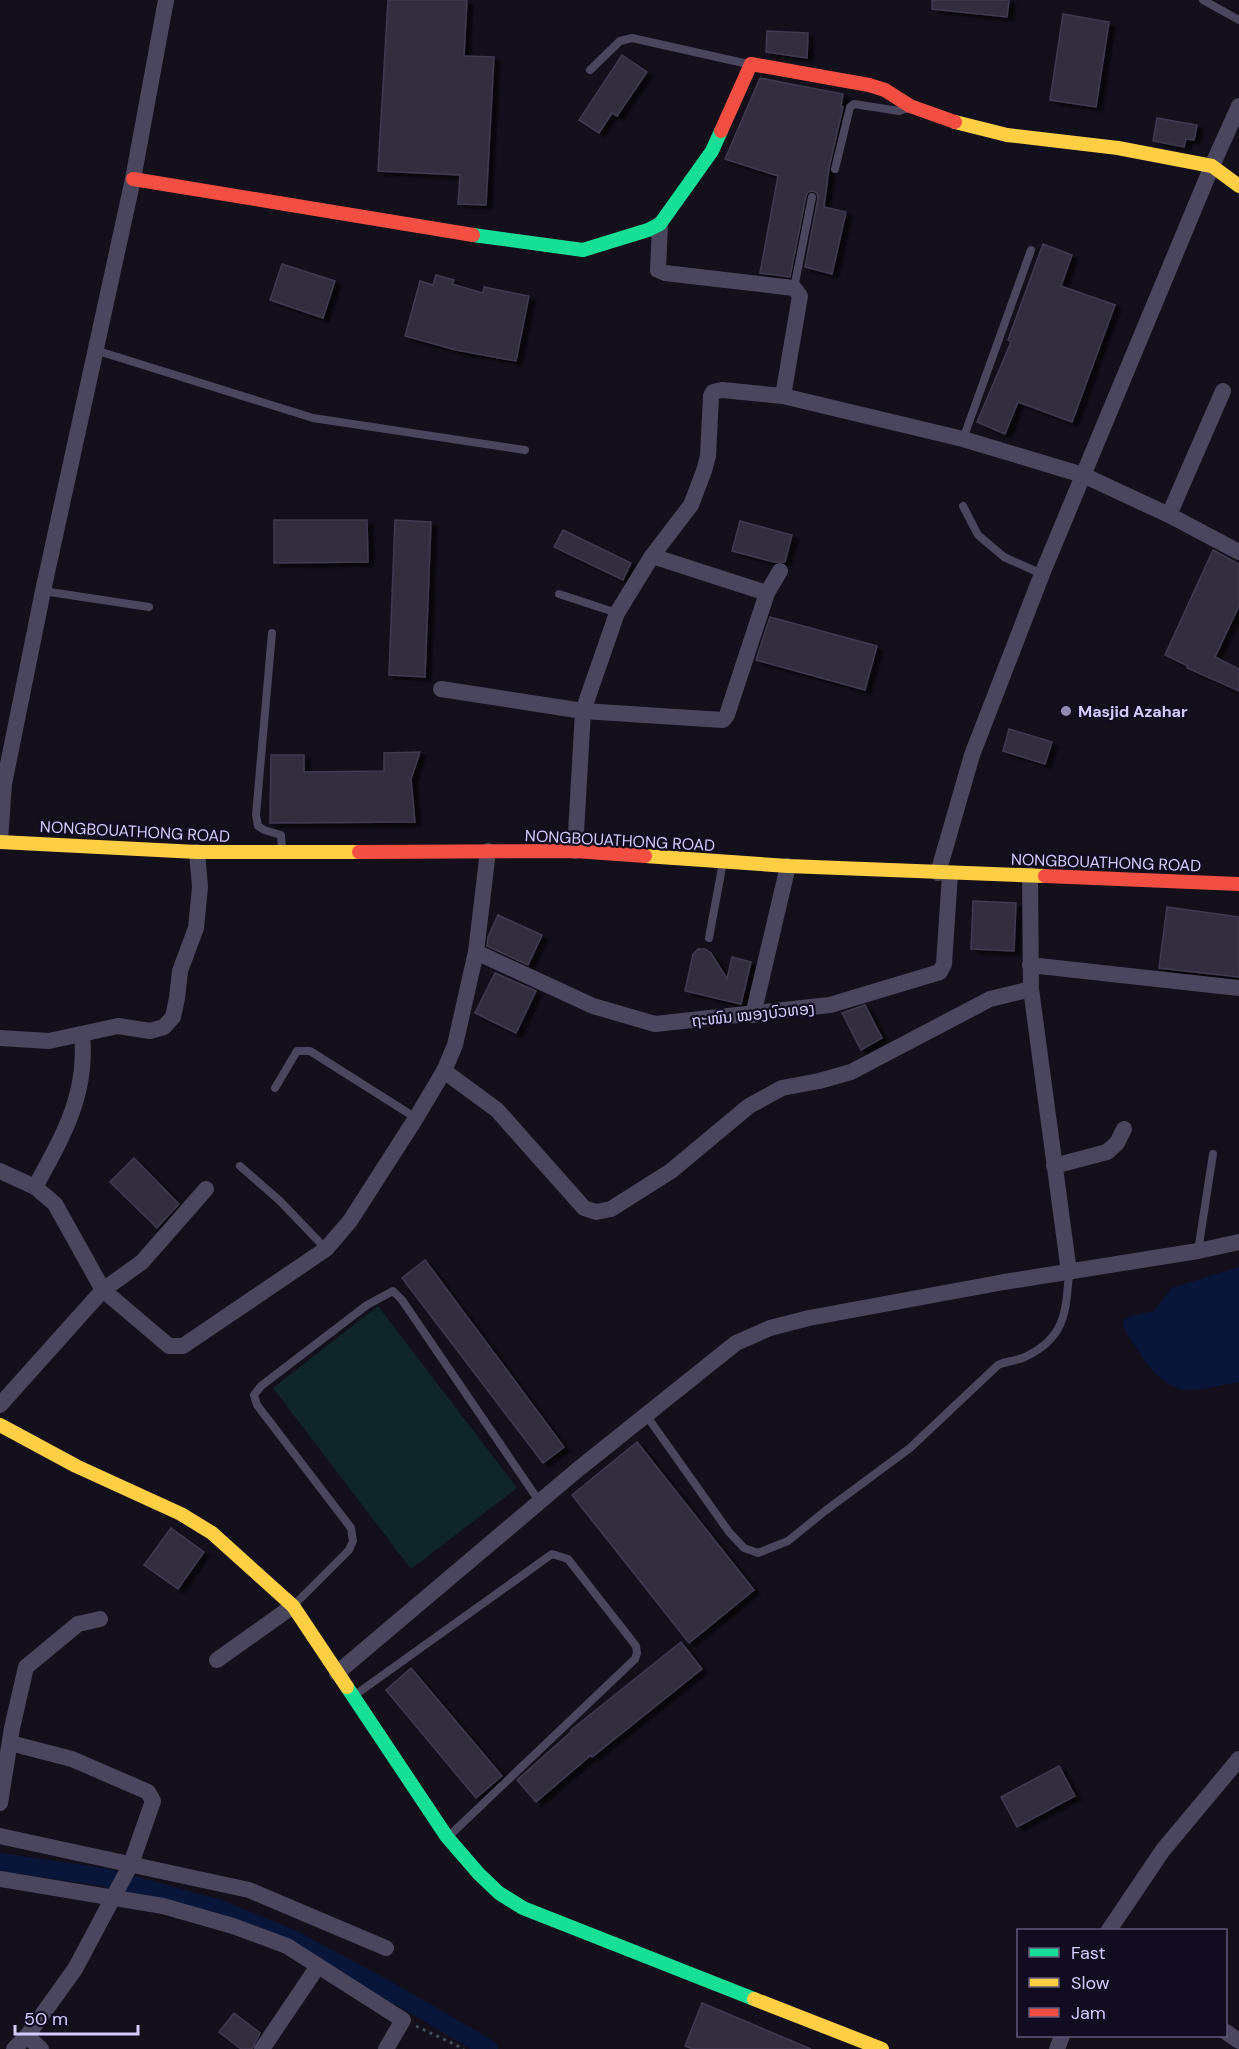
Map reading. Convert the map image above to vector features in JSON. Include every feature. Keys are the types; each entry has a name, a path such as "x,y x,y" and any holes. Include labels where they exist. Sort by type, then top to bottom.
{"street":[{"path":"0,841 4,784 43,591 133,179 166,0"},
{"path":"133,179 430,229 583,250 654,228 660,224 712,151 751,64 869,85 892,94 910,106 965,125 1007,135 1118,148 1212,166 1239,186"},
{"path":"944,873 972,755 1042,574 1239,106"},
{"path":"660,224 658,270 665,273 794,288 800,296 783,396"},
{"path":"575,851 583,711 617,613 652,556 692,505 708,456 713,392 722,390 783,396 963,438 1083,475 1169,515 1239,552"},
{"path":"1169,515 1223,391"},
{"path":"652,556 767,593"},
{"path":"441,689 583,711 723,720 727,715 767,593 780,571"},
{"name":"NONGBOUATHONG ROAD","path":"0,841 197,852 575,851 788,866 1239,884"},
{"path":"0,1171 35,1187 55,1204 103,1290 169,1346 183,1346 326,1249 350,1221 416,1118 444,1071 455,1045 476,952 488,851"},
{"path":"0,1038 49,1041 118,1026 150,1031 164,1027 173,1017 180,971 196,928 200,887 197,852"},
{"path":"753,1015 788,866"},
{"name":"ຖະໜົນ ໝອງບົວທອງ","path":"476,952 593,1006 655,1023 753,1015 830,1005 940,972 944,964 944,873"},
{"path":"1030,875 1031,989 1069,1272"},
{"path":"1030,965 1239,988"},
{"path":"444,1071 497,1110 584,1208 596,1212 611,1209 671,1171 749,1106 782,1088 851,1072 990,999 1031,989"},
{"path":"35,1187 68,1126 77,1102 85,1053 82,1034"},
{"path":"1054,1166 1107,1152 1117,1143 1124,1129"},
{"path":"0,1405 103,1290 142,1262 206,1189"},
{"path":"337,1673 539,1501 736,1343 770,1328 809,1317 1004,1282 1198,1251 1239,1242"},
{"path":"0,1425 76,1466 181,1514 212,1533 293,1606 418,1797 447,1837 499,1893 523,1908 882,2049"},
{"path":"217,1660 293,1606"},
{"path":"0,1803 26,1668 78,1624 100,1619"},
{"path":"10,1743 72,1759 148,1792 153,1801 129,1868 75,1969 27,2036 14,2049"},
{"path":"1110,1929 1163,1850 1239,1758"},
{"path":"0,1836 129,1868 249,1890 386,1948"},
{"path":"0,1879 115,1893 233,1926 287,1946 404,2020 386,2049"},
{"path":"262,2049 318,1966"},
{"path":"27,2036 40,2049"}],"lane":[{"path":"1203,0 1239,20"},
{"path":"590,70 620,41 632,38 751,64"},
{"path":"835,169 850,107 854,104 899,111 910,106"},
{"path":"794,288 812,197"},
{"path":"963,438 1031,250"},
{"path":"95,350 313,418 525,450"},
{"path":"963,506 978,535 1005,556 1042,574"},
{"path":"43,591 149,607"},
{"path":"559,594 617,613"},
{"path":"272,633 256,815 258,826 280,835 282,853"},
{"path":"709,938 723,861"},
{"path":"275,1088 297,1051 310,1051 416,1118"},
{"path":"1198,1251 1213,1154"},
{"path":"240,1166 279,1201 326,1249"},
{"path":"646,1415 729,1532 744,1548 759,1553 788,1541 825,1510 910,1448 998,1365 1009,1360 1023,1358 1050,1342 1057,1333 1067,1308 1069,1272"},
{"path":"293,1606 349,1550 352,1541 351,1528 257,1405 254,1395 261,1386 386,1293 393,1291 402,1300 539,1501"},
{"path":"353,1696 552,1554 568,1559 636,1646 635,1659 447,1837"}],"path":[{"path":"404,2020 464,2049"}],"green space":[{"path":"378,1306 517,1488 411,1569 273,1388"}],"water":[{"path":"1239,1267 1239,1382 1194,1390 1177,1388 1167,1383 1142,1357 1123,1327 1124,1320 1131,1316 1154,1311 1172,1288"}],"building":[{"path":"388,0 467,0 464,56 494,57 486,205 458,204 460,175 378,171"},
{"path":"932,0 1009,0 1007,17 932,9"},
{"path":"1063,14 1109,22 1096,107 1050,100"},
{"path":"767,31 808,33 807,58 766,52"},
{"path":"622,55 647,72 617,116 612,113 599,133 579,120"},
{"path":"760,78 843,94 841,106 843,107 829,168 824,207 846,212 832,274 805,267 818,198 817,193 813,191 808,192 806,196 790,277 760,273 778,176 725,159"},
{"path":"1157,118 1197,125 1194,140 1186,139 1184,147 1153,141"},
{"path":"1043,244 1072,255 1061,286 1115,305 1072,422 1018,402 1005,434 977,422 1011,342 1008,340"},
{"path":"282,264 335,281 323,318 270,300"},
{"path":"436,275 454,280 452,284 483,293 484,287 529,296 516,361 456,350 405,336 420,281 433,285"},
{"path":"274,520 367,520 368,562 274,563"},
{"path":"395,520 431,522 425,677 389,675"},
{"path":"740,521 792,535 785,562 774,562 732,551"},
{"path":"563,530 631,563 623,580 554,547"},
{"path":"1213,550 1239,564 1239,606 1215,657 1239,669 1239,691 1187,668 1188,666 1165,655"},
{"path":"770,617 877,646 865,690 756,660"},
{"path":"1009,729 1052,742 1045,764 1003,751"},
{"path":"420,752 411,779 415,822 270,823 271,755 304,755 304,772 384,771 384,753"},
{"path":"973,901 1016,903 1014,951 971,949"},
{"path":"1167,907 1239,917 1239,977 1159,968"},
{"path":"498,915 542,935 528,965 487,946 488,937"},
{"path":"698,949 705,949 711,953 727,979 732,957 751,962 741,1004 685,991 693,954"},
{"path":"495,973 536,991 516,1033 475,1013"},
{"path":"865,1005 882,1038 861,1050 842,1013"},
{"path":"134,1158 179,1204 157,1228 110,1182"},
{"path":"425,1260 564,1447 543,1463 402,1278"},
{"path":"637,1442 754,1590 689,1643 572,1495"},
{"path":"171,1528 204,1552 178,1589 144,1565"},
{"path":"681,1642 702,1669 592,1757 591,1755 536,1802 517,1780 571,1730"},
{"path":"411,1668 502,1776 476,1798 386,1690"},
{"path":"1059,1766 1075,1796 1017,1827 1001,1797"},
{"path":"702,2003 811,2049 693,2049 685,2046"},
{"path":"234,2013 260,2033 252,2049 241,2049 219,2032"}],"waterway":[{"path":"0,1862 103,1877 217,1908 291,1938 395,1994 489,2049"}],"traffic: fast":[{"path":"473,235 583,250 648,230 660,224 712,151 721,131"},
{"path":"347,1687 447,1837 499,1893 523,1908 754,1999"}],"traffic: slow":[{"path":"955,122 1007,135 1118,148 1212,166 1239,186"},
{"path":"0,842 197,852 359,852"},
{"path":"645,856 788,866 1045,876"},
{"path":"0,1425 76,1466 181,1514 212,1533 293,1606 347,1687"},
{"path":"754,1999 882,2049"}],"traffic: jam":[{"path":"721,131 751,64 869,85 885,90 910,106 955,122"},
{"path":"133,179 473,235"},
{"path":"359,852 575,851 645,856"},
{"path":"1045,876 1239,884"}],"place":[{"name":"Masjid Azahar","path":"1066,711"}]}
